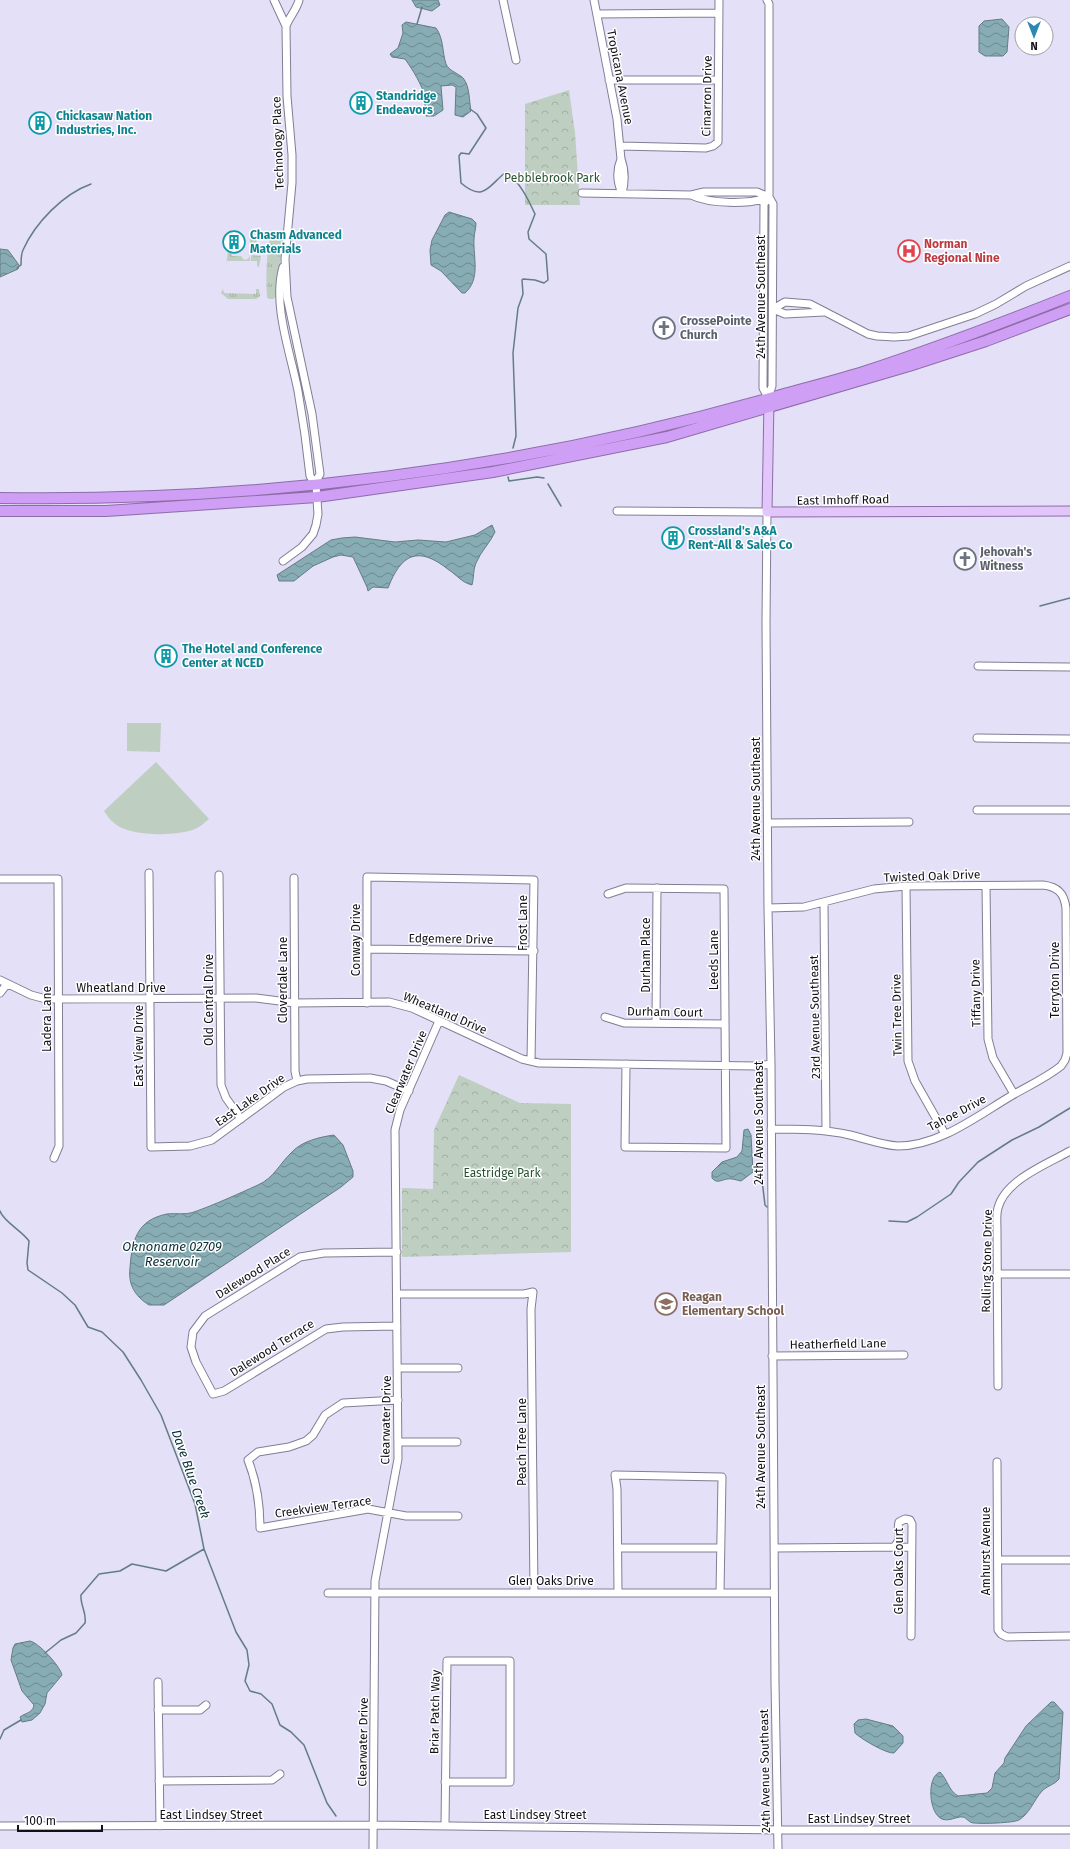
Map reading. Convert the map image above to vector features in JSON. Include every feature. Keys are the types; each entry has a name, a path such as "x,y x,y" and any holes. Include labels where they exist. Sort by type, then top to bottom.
{"highway":[{"path":"0,511 106,511 317,497 493,472 660,439 769,401 862,372 1070,296"},
{"path":"0,498 45,499 212,494 451,469 544,452 769,401 979,343 1070,309"}],"main road":[{"name":"24th Avenue Southeast","path":"767,512 769,401"},
{"name":"East Imhoff Road","path":"767,512 1070,511"}],"street":[{"name":"Technology Place","path":"274,0 286,26"},
{"name":"Technology Place","path":"283,561 302,547 313,534 318,514 316,484 320,474 312,414 288,308 285,259 292,183 292,155 287,96 286,26 299,0"},
{"path":"503,0 516,60"},
{"name":"Tropicana Avenue","path":"594,0 609,80 621,159 624,167 624,185 622,193"},
{"name":"Cimarron Drive","path":"620,146 706,148 716,144 719,138 719,0"},
{"name":"24th Avenue Southeast","path":"769,1 768,197 764,204 763,372 763,388 769,401"},
{"path":"597,14 719,13"},
{"path":"609,80 718,80"},
{"path":"582,193 691,195 704,192 757,192 768,197"},
{"name":"24th Avenue Southeast","path":"768,197 773,204 772,386 769,401"},
{"path":"773,308 785,302 810,304 877,336 894,338 909,336 975,314 996,304 1026,286 1070,266"},
{"path":"773,308 785,314 824,312"},
{"name":"East Imhoff Road","path":"617,512 767,512"},
{"name":"24th Avenue Southeast","path":"767,512 768,908 771,1064 774,1593 778,1849"},
{"path":"978,666 1070,667"},
{"path":"977,738 1070,739"},
{"path":"977,810 1070,810"},
{"path":"768,823 909,822"},
{"name":"East View Drive","path":"149,873 151,1147"},
{"name":"Old Central Drive","path":"219,875 221,1085 226,1098 242,1119"},
{"name":"Conway Drive","path":"367,877 367,1003"},
{"name":"Frost Lane","path":"367,877 534,880 531,1062"},
{"name":"Ladera Lane","path":"0,878 58,879 59,1146 54,1158"},
{"name":"Cloverdale Lane","path":"294,878 295,1071 297,1081"},
{"name":"Twisted Oak Drive","path":"768,908 804,907 868,891 906,886 1050,886 1062,893 1065,902"},
{"name":"Twin Tree Drive","path":"906,886 908,1061 914,1081 945,1134"},
{"name":"Tiffany Drive","path":"986,886 988,1040 993,1058 1014,1094"},
{"name":"Leeds Lane","path":"608,894 626,888 724,889 726,1148 625,1147 626,1064"},
{"name":"Durham Place","path":"656,1023 657,888"},
{"name":"Terryton Drive","path":"1065,902 1067,1057"},
{"name":"23rd Avenue Southeast","path":"824,903 826,1131"},
{"name":"Edgemere Drive","path":"367,949 534,951"},
{"name":"Wheatland Drive","path":"0,980 31,995 46,999 256,998 295,1003 389,1002 401,1005 439,1021 531,1062 757,1066 771,1064"},
{"path":"0,993 7,984"},
{"name":"Durham Court","path":"605,1017 624,1023 725,1024"},
{"name":"Clearwater Drive","path":"373,1849 376,1570 397,1465 398,1442 398,1294 395,1130 397,1116 439,1021"},
{"name":"Tahoe Drive","path":"771,1129 826,1131 851,1135 879,1144 896,1146 918,1143 945,1134 1056,1070 1061,1066 1067,1057"},
{"name":"East Lake Drive","path":"151,1147 199,1145 212,1140 284,1087 297,1081 317,1078 378,1079 409,1091"},
{"name":"Rolling Stone Drive","path":"998,1386 997,1214 1003,1196 1016,1182 1070,1150"},
{"name":"Dalewood Place","path":"191,1347 193,1332 205,1316 300,1257 324,1253 397,1252"},
{"path":"997,1274 1070,1274"},
{"name":"Peach Tree Lane","path":"398,1294 524,1294 533,1292 534,1592"},
{"name":"Dalewood Terrace","path":"191,1347 196,1362 213,1394 224,1391 326,1329 343,1326 397,1326"},
{"name":"Heatherfield Lane","path":"772,1356 904,1355"},
{"path":"398,1368 458,1368"},
{"name":"Creekview Terrace","path":"398,1400 343,1403 325,1415 313,1435 306,1441 289,1447 258,1452 248,1460 253,1472 260,1514 260,1528 368,1509 412,1517 458,1516"},
{"path":"398,1442 457,1442"},
{"name":"Amhurst Avenue","path":"997,1462 997,1625 999,1632 1004,1636 1070,1636"},
{"path":"618,1592 617,1489 615,1475 722,1477 720,1593"},
{"name":"Glen Oaks Court","path":"894,1547 900,1536 898,1524 902,1520 910,1520 912,1524 910,1547 911,1636"},
{"path":"774,1548 910,1547"},
{"path":"618,1548 720,1548"},
{"path":"998,1560 1070,1560"},
{"name":"Glen Oaks Drive","path":"328,1593 774,1593"},
{"name":"Briar Patch Way","path":"445,1782 510,1782 510,1661 447,1661 445,1782 445,1826"},
{"path":"158,1682 160,1826"},
{"path":"158,1710 200,1710 206,1705"},
{"path":"159,1781 272,1780 280,1774"},
{"name":"East Lindsey Street","path":"0,1826 373,1825 778,1830 1070,1830"}],"green space":[{"name":"Pebblebrook Park","path":"569,90 575,133 580,205 525,205 525,104"},
{"path":"274,235 279,236 282,240 277,296 273,299 269,299 267,297 267,260 270,238"},
{"path":"250,237 257,237 255,253 250,252"},
{"path":"228,251 231,251 232,256 241,256 244,260 248,259 250,256 250,261 227,261 226,267"},
{"path":"251,255 261,256 259,267 257,266 257,261 251,261"},
{"path":"223,289 224,293 256,294 256,289 259,289 260,296 256,299 228,299 221,293"},
{"path":"127,723 161,723 160,752 127,751"},
{"path":"156,762 209,819 198,827 189,831 167,834 131,831 121,828 111,820 104,811"},
{"name":"Eastridge Park","path":"459,1075 520,1103 571,1104 571,1252 402,1257 402,1188 433,1189 434,1130"}],"water":[{"path":"412,0 438,0 440,5 432,11 416,7"},
{"path":"1002,19 1009,27 1007,52 1003,56 985,56 979,52 979,26 984,21"},
{"path":"406,22 436,28 439,32 446,64 463,78 467,85 471,111 463,117 455,115 456,87 452,85 441,86 443,110 434,116 426,116 425,97 414,73 405,59 392,57 390,54 398,48 403,33 402,25"},
{"path":"449,212 472,219 476,223 474,239 475,275 470,287 465,293 462,293 441,271 431,265 430,250 432,240 445,215"},
{"path":"0,249 8,250 19,265 18,269 0,277"},
{"path":"492,525 495,532 476,563 472,585 462,581 438,562 428,557 420,556 412,557 399,567 388,588 373,587 368,591 353,557 341,555 333,557 313,566 294,581 279,581 277,575 331,540 355,537 395,542 418,540 446,542 475,535"},
{"path":"748,1129 751,1135 753,1172 741,1181 730,1179 719,1181 714,1180 712,1178 712,1172 722,1162 737,1157 742,1151 744,1130"},
{"name":"Oknoname 02709 Reservoir","path":"334,1135 343,1145 353,1171 353,1177 341,1187 164,1305 149,1305 136,1294 130,1280 132,1249 138,1233 149,1221 167,1214 194,1212 258,1185 264,1182 296,1148 317,1138"},
{"path":"30,1641 39,1646 49,1655 62,1675 47,1693 45,1704 40,1713 32,1720 22,1722 20,1717 32,1710 34,1705 22,1691 11,1660 15,1644"},
{"path":"1051,1702 1054,1702 1063,1712 1059,1779 1042,1791 1023,1817 1019,1820 1010,1822 972,1823 963,1817 945,1820 938,1816 934,1810 931,1796 931,1788 936,1775 940,1772 952,1791 958,1796 987,1793 992,1788 995,1773 1004,1763 1005,1758 1026,1726"},
{"path":"866,1719 893,1726 903,1736 903,1743 894,1753 891,1753 880,1749 863,1739 855,1733 854,1724 858,1720"}],"waterway":[{"path":"417,24 422,7"},
{"path":"470,109 477,114 486,128 469,154 461,153 459,156 461,183 475,192 481,192 486,190 506,172 511,176 523,191 535,214 528,232 529,239 546,254 548,280 544,283 535,280 522,280 523,294 518,308 513,353 516,436 513,448"},
{"path":"17,268 21,265 22,252 28,240 42,220 60,202 91,184"},
{"path":"508,477 509,481 537,477 544,478"},
{"path":"548,484 561,506"},
{"path":"1040,606 1070,598"},
{"path":"889,1221 907,1222 917,1217 951,1194 959,1182 978,1162 1012,1140 1039,1127 1070,1108"},
{"path":"753,1167 760,1173"},
{"path":"762,1180 765,1205 767,1207"},
{"name":"Dave Blue Creek","path":"0,1211 2,1215 29,1241 27,1263 28,1270 62,1293 75,1305 88,1327 102,1332 123,1352 161,1415 195,1504 204,1549 236,1632 247,1650 249,1665 245,1681 250,1691 261,1694 272,1704 280,1725 291,1732 304,1745 327,1803 336,1816"},
{"path":"45,1653 61,1640 76,1633 85,1623 81,1595 99,1574 120,1571 132,1564 166,1571 204,1549"},
{"path":"0,1739 4,1730 21,1720"}],"place":[{"name":"Standridge Endeavors","path":"361,103"},
{"name":"Chickasaw Nation Industries, Inc.","path":"40,123"},
{"name":"Chasm Advanced Materials","path":"234,242"},
{"name":"Norman Regional Nine","path":"909,251"},
{"name":"CrossePointe Church","path":"664,328"},
{"name":"Crossland's A&A Rent-All & Sales Co","path":"673,538"},
{"name":"Jehovah's Witness","path":"965,559"},
{"name":"The Hotel and Conference Center at NCED","path":"166,656"},
{"name":"Reagan Elementary School","path":"666,1304"}]}
